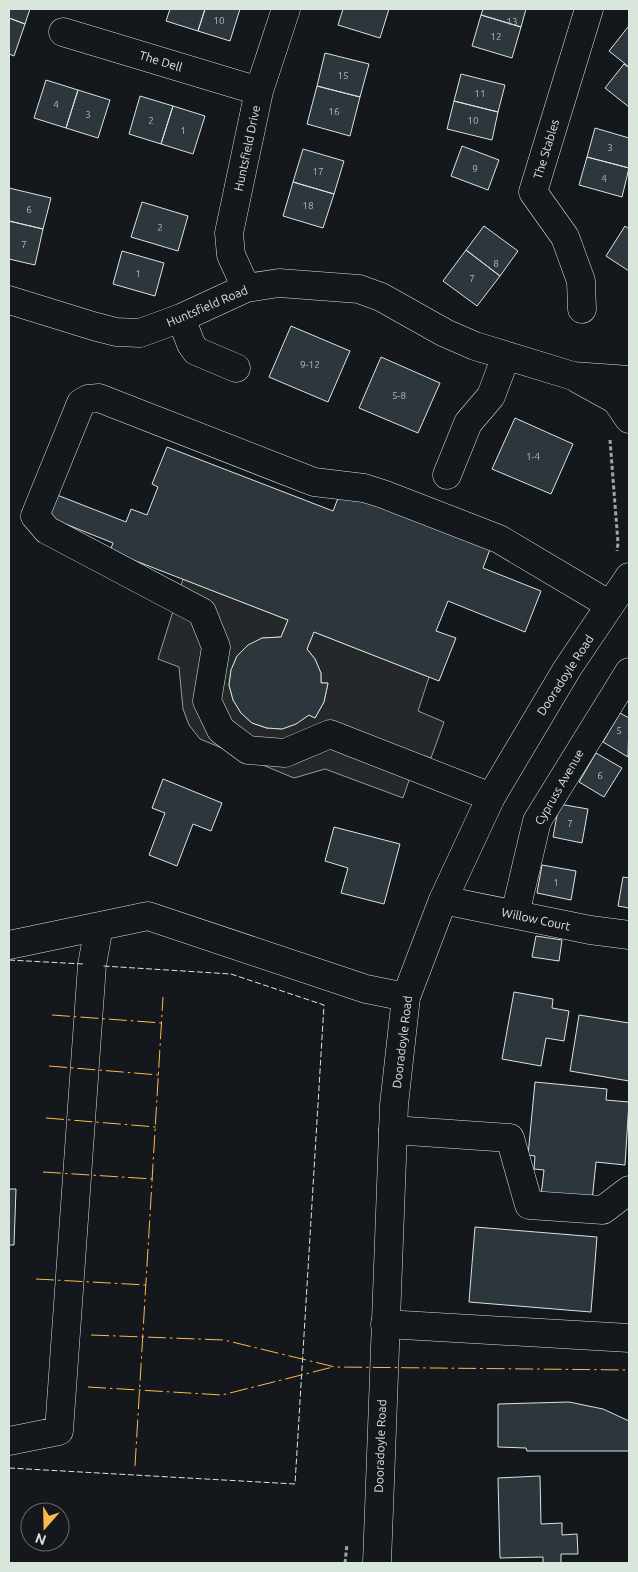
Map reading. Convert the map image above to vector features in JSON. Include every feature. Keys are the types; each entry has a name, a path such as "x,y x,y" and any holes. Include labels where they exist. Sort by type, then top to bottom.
{"street":[{"name":"Huntsfield Drive","path":"246,288 231,255 229,233 259,91 286,9"},
{"name":"The Stables","path":"582,310 581,281 565,237 533,192 589,9"},
{"name":"The Dell","path":"63,32 259,91"},
{"name":"Huntsfield Road","path":"9,300 116,332 140,333 181,318 246,288 279,283 359,289 380,297 445,333 506,356 573,376 629,380"},
{"path":"181,318 190,344 196,351 236,368"},
{"path":"447,475 468,423 491,396 506,356"},
{"name":"Huntsfield Road","path":"573,376 616,400 619,425"},
{"path":"491,797 330,734 285,754 248,750 221,730 207,701 216,648 202,612 47,530 35,516 81,402 99,398 314,482 364,488 392,497 499,539 610,606"},
{"name":"Dooradoyle Road","path":"377,1563 393,1130 406,997 443,900 491,797 567,669 610,606 622,568"},
{"name":"Cypruss Avenue","path":"515,914 537,821 629,672"},
{"name":"Willow Court","path":"443,900 590,930 629,935"},
{"path":"9,945 148,916 366,990 406,997"},
{"path":"9,1441 59,1431 92,965 99,926"},
{"path":"393,1130 510,1138 529,1205 604,1210 629,1190"},
{"path":"385,1324 629,1338"}],"path":[{"path":"619,425 618,543 622,568"}],"shaded area":[{"path":"183,579 288,620 281,637 262,638 237,656 231,670 229,685 233,700 241,713 252,723 266,728 282,729 296,724 309,715 315,718 324,702 328,683 321,683 321,673 315,659 307,649 314,632 429,677 418,711 444,722 431,758 418,754 403,798 325,769 294,778 200,739 189,725 183,709 179,667 158,659"}],"building":[{"path":"9,9 30,9 25,24 9,18"},
{"path":"170,9 205,9 198,31 166,21"},
{"path":"205,9 240,9 230,41 198,31"},
{"path":"343,9 389,9 380,38 338,25"},
{"path":"483,9 526,9 521,27 481,15"},
{"path":"481,15 521,27 512,58 472,46"},
{"path":"9,18 25,24 14,56 9,54"},
{"path":"628,27 629,29 629,67 609,51"},
{"path":"325,53 369,64 360,97 317,86"},
{"path":"624,64 629,68 629,107 605,88"},
{"path":"461,74 505,85 498,112 454,101"},
{"path":"46,80 78,90 66,128 34,118"},
{"path":"317,86 360,97 350,136 307,124"},
{"path":"78,90 110,100 98,138 66,128"},
{"path":"140,96 173,106 161,144 129,134"},
{"path":"454,101 498,112 492,140 447,129"},
{"path":"173,106 205,116 193,154 161,144"},
{"path":"595,128 629,138 629,168 587,157"},
{"path":"462,146 499,160 488,190 451,176"},
{"path":"303,149 344,161 334,194 293,182"},
{"path":"587,157 629,168 622,197 579,185"},
{"path":"293,182 334,194 323,228 283,216"},
{"path":"9,188 51,198 43,229 9,221"},
{"path":"142,202 188,216 178,251 131,237"},
{"path":"9,221 43,229 35,265 9,259"},
{"path":"484,226 518,251 500,276 466,250"},
{"path":"625,226 629,229 629,271 606,256"},
{"path":"466,250 500,276 477,306 443,281"},
{"path":"122,251 164,263 155,296 113,284"},
{"path":"291,326 350,351 328,402 269,377"},
{"path":"381,357 440,383 418,433 359,408"},
{"path":"515,418 573,444 551,494 492,469"},
{"path":"167,447 333,511 340,493 492,544 483,568 541,591 525,632 448,601 436,631 456,638 439,681 314,632 307,649 315,659 321,673 321,683 328,683 324,702 315,718 309,715 296,724 282,729 267,728 252,723 241,713 233,700 229,685 231,670 237,656 248,645 262,638 281,637 288,620 110,551 113,543 48,517 57,495 126,522 131,509 147,515 158,487 152,484"},
{"path":"620,713 629,718 628,757 603,742"},
{"path":"596,753 622,768 604,797 579,782"},
{"path":"163,779 222,803 211,831 193,824 177,866 149,855 165,813 152,808"},
{"path":"559,804 588,809 582,843 553,837"},
{"path":"334,827 400,844 384,904 341,893 348,868 325,861"},
{"path":"542,865 576,871 571,900 537,893"},
{"path":"623,877 629,878 629,908 618,906"},
{"path":"536,936 562,940 559,961 532,957"},
{"path":"514,992 553,999 552,1008 569,1011 564,1041 546,1038 541,1066 502,1059"},
{"path":"579,1015 629,1023 629,1081 570,1071"},
{"path":"535,1082 607,1089 606,1100 629,1102 625,1165 596,1162 592,1201 541,1196 544,1170 534,1169 535,1156 528,1155"},
{"path":"9,1189 16,1189 14,1245 9,1245"},
{"path":"475,1227 597,1237 591,1312 469,1302"},
{"path":"569,1402 603,1409 629,1421 629,1451 527,1451 526,1448 498,1447 498,1404"},
{"path":"540,1476 541,1524 562,1523 562,1535 577,1534 578,1554 561,1554 561,1563 543,1563 543,1557 500,1558 498,1478"}],"fence":[{"path":"9,960 83,964"},
{"path":"9,1468 295,1484 324,1005 231,974 103,966"}],"power":[{"path":"135,1466 163,997"},
{"path":"52,1015 162,1023"},
{"path":"49,1066 159,1075"},
{"path":"46,1118 156,1127"},
{"path":"43,1172 153,1179"},
{"path":"36,1279 146,1285"},
{"path":"91,1335 224,1340 335,1367 629,1370"},
{"path":"88,1387 222,1395 333,1367"}]}
